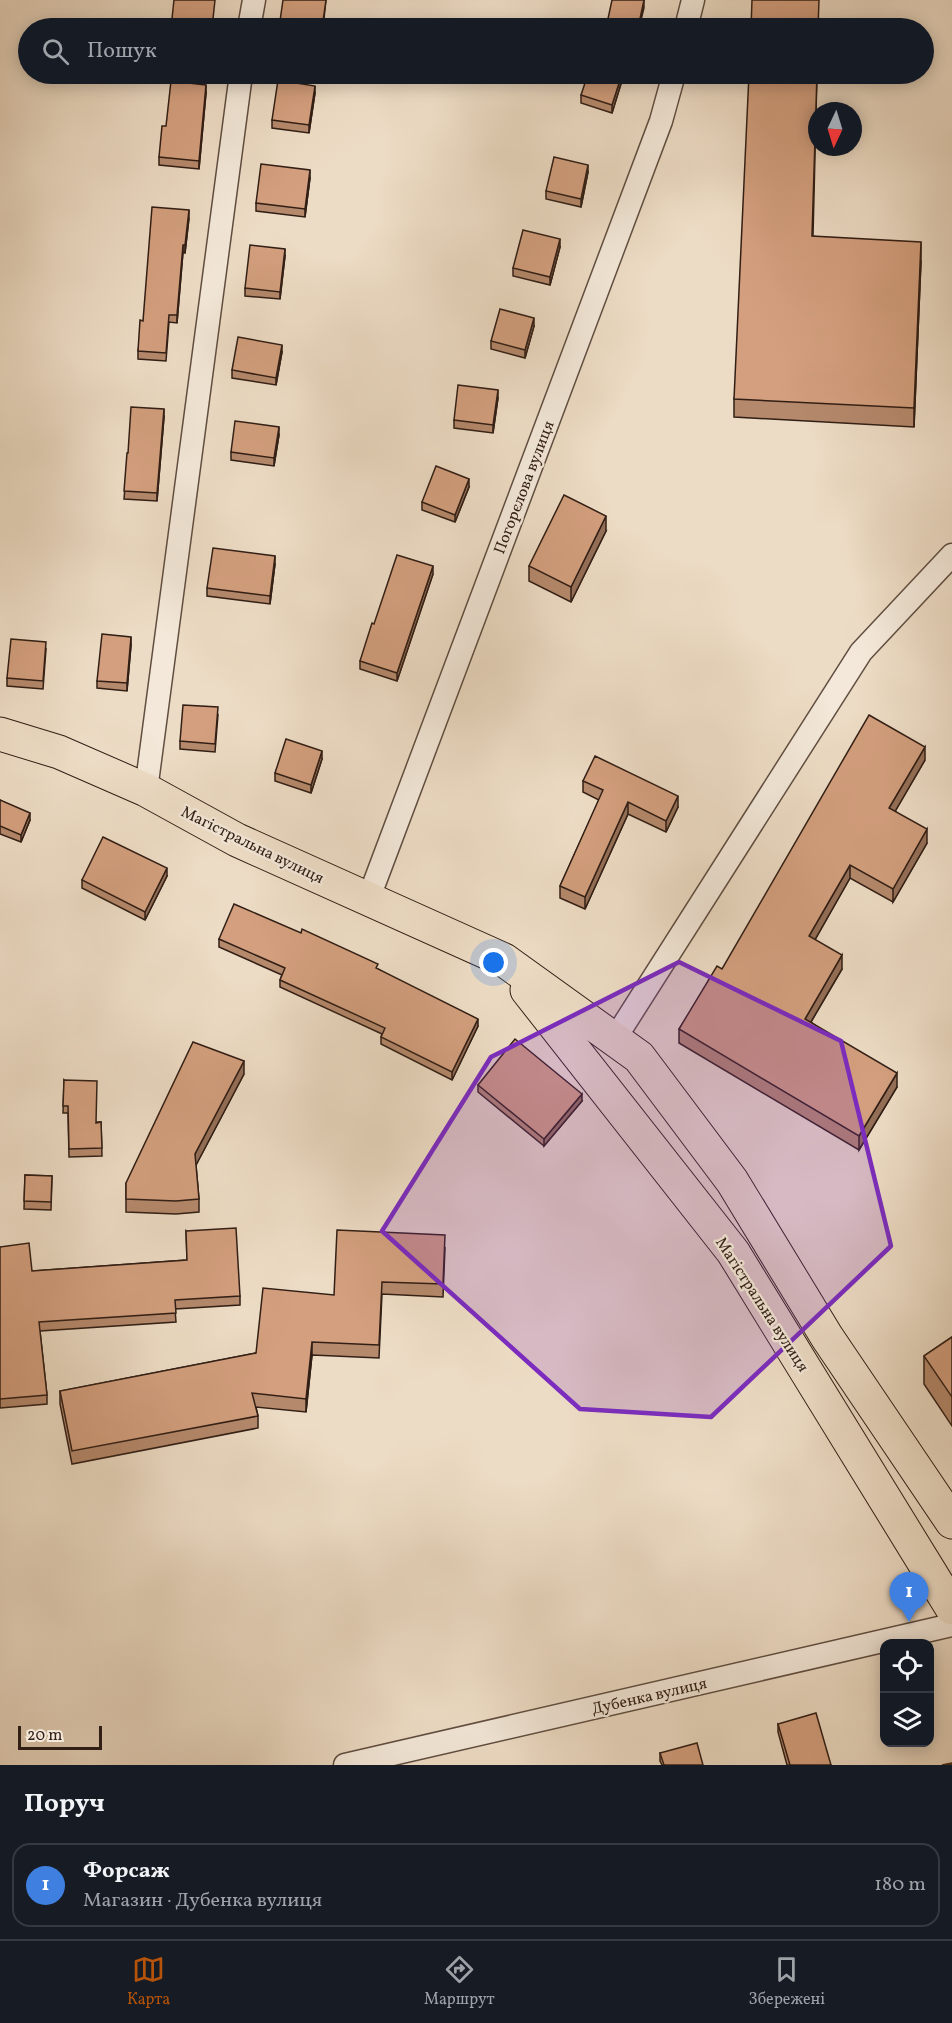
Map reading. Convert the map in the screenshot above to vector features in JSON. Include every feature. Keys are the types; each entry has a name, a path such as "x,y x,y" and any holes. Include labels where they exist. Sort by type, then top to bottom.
{"main road":[{"name":"Магістральна вулиця","path":"0,734 59,752 146,790 237,840 504,960 639,1057 732,1181 827,1337 952,1522"},
{"name":"Магістральна вулиця","path":"504,960 733,1252 952,1608"}],"street":[{"path":"251,18 254,0"},
{"path":"689,18 693,0"},
{"path":"146,790 240,84"},
{"name":"Погорєлова вулиця","path":"368,900 661,121 671,84"},
{"path":"614,1040 861,652 952,555"},
{"name":"Дубенка вулиця","path":"345,1765 952,1625"}],"highlighted area":[{"path":"679,962 841,1041 891,1246 711,1417 580,1409 382,1231 491,1057"}],"building":[{"path":"174,0 215,0 213,18 172,18"},
{"path":"283,0 326,0 323,18 280,18"},
{"path":"612,0 644,0 640,18 608,18"},
{"path":"752,0 819,0 818,18 751,18"},
{"path":"171,84 206,85 199,161 159,157 162,126 166,126"},
{"path":"277,84 315,86 309,125 272,120"},
{"path":"585,84 619,84 612,105 581,95"},
{"path":"749,84 817,84 816,102 808,102 808,156 814,156 812,236 921,242 914,408 734,399"},
{"path":"554,157 588,165 581,199 546,191"},
{"path":"261,164 310,170 305,209 256,203"},
{"path":"152,207 189,210 185,245 183,245 177,315 169,315 166,353 138,351 140,320 143,321"},
{"path":"523,230 560,239 550,277 513,268"},
{"path":"250,245 285,249 280,292 245,288"},
{"path":"500,309 534,318 525,350 491,341"},
{"path":"238,337 282,345 276,378 232,370"},
{"path":"458,385 498,390 493,425 454,420"},
{"path":"131,407 164,409 157,493 124,491"},
{"path":"235,421 279,427 274,458 231,452"},
{"path":"436,466 469,479 455,515 422,502"},
{"path":"564,495 606,516 571,587 529,566"},
{"path":"213,548 275,556 270,596 207,588"},
{"path":"397,555 433,566 397,673 360,661"},
{"path":"102,634 131,637 127,683 97,681"},
{"path":"11,639 46,642 43,681 7,678"},
{"path":"183,705 218,707 215,744 180,741"},
{"path":"869,715 925,747 889,808 927,829 893,889 850,865 809,936 842,955 805,1019 897,1073 859,1136 679,1029 717,966 722,969"},
{"path":"286,739 322,751 311,785 275,773"},
{"path":"595,756 678,796 666,821 628,802 585,897 560,886 603,790 583,781"},
{"path":"0,800 30,813 21,835 0,826"},
{"path":"103,837 167,868 145,912 82,880"},
{"path":"234,904 301,933 302,929 378,964 376,968 478,1019 452,1072 381,1037 385,1028 280,980 285,968 219,939"},
{"path":"515,1039 582,1094 544,1139 478,1085"},
{"path":"193,1042 244,1061 195,1154 199,1199 176,1201 126,1199 126,1183"},
{"path":"64,1080 97,1081 96,1123 101,1122 102,1148 69,1149 68,1106 63,1106"},
{"path":"25,1175 52,1176 51,1202 24,1201"},
{"path":"236,1228 240,1296 175,1300 176,1313 39,1322 47,1395 0,1399 0,1247 29,1243 32,1271 187,1260 186,1231"},
{"path":"337,1230 445,1235 443,1284 382,1282 379,1345 312,1342 306,1399 252,1393 258,1416 72,1451 60,1391 256,1353 263,1288 334,1295"},
{"path":"952,1337 952,1397 924,1356"},
{"path":"816,1713 831,1765 790,1765 778,1724"},
{"path":"697,1743 703,1765 664,1765 660,1753"}],"place":[{"name":"Форсаж","path":"909,1622"}]}
